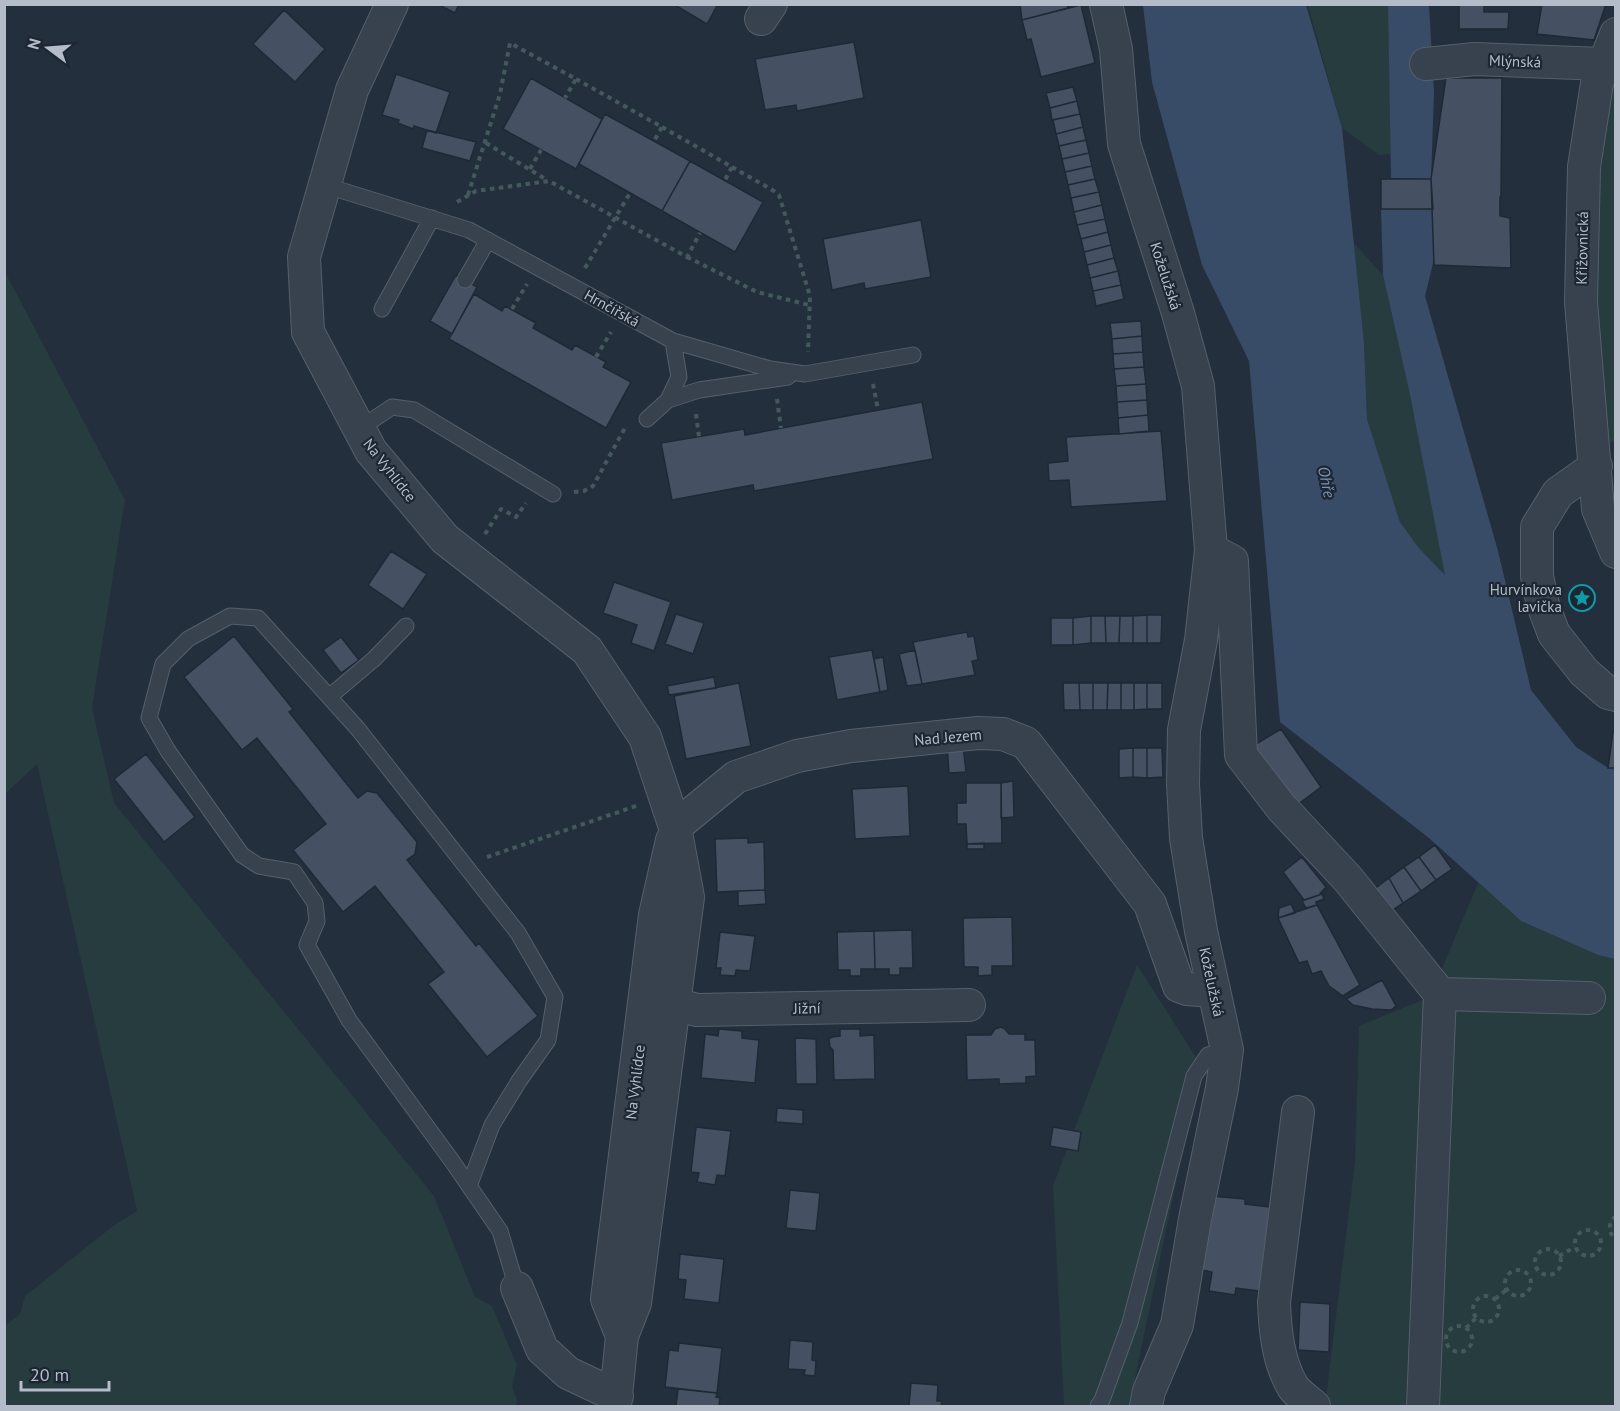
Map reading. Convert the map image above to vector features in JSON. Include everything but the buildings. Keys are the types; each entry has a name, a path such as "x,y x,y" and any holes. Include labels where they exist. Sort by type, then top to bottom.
{"street":[{"name":"Na Vyhlídce","path":"392,4 352,90 304,257 308,332 371,451 445,539 587,650 645,737 675,827 688,897 635,1303 622,1336 616,1401 568,1374 542,1349 517,1288"},
{"name":"Koželužská","path":"1106,4 1116,50 1124,144 1178,313 1197,386 1211,550 1201,640 1184,730 1183,784 1186,838 1201,931 1227,1050 1222,1088 1195,1219 1177,1326 1149,1391 1146,1407"},
{"name":"Křižovnická","path":"1616,34 1597,83 1584,167 1581,302 1598,509 1616,552"},
{"name":"Mlýnská","path":"1426,64 1475,59 1604,64"},
{"path":"1596,466 1558,493 1537,527 1537,576 1543,605 1554,634 1584,672 1608,693 1616,695"},
{"path":"1211,550 1232,561 1241,755 1281,807 1348,879 1440,993 1423,1407"},
{"name":"Nad Jezem","path":"675,827 736,777 797,756 851,746 978,733 1003,734 1026,743 1150,904 1179,986 1187,989 1214,991"},
{"name":"Na Vyhlídce","path":"622,1336 607,1299 655,915 675,827"},
{"path":"1440,993 1589,998"},
{"name":"Jižní","path":"646,996 697,1010 969,1005"},
{"path":"1298,1112 1274,1302 1275,1333 1294,1388 1314,1407"}],"lane":[{"name":"Hrnčířská","path":"324,185 469,230 674,341 770,369 806,374 912,355"},
{"path":"382,309 432,218"},
{"path":"465,280 488,240"},
{"path":"647,419 668,400 679,377 674,341"},
{"path":"668,400 699,390 806,374"},
{"path":"359,429 393,407 414,410 553,494"},
{"path":"469,1186 492,1125 548,1040 555,997 518,933 358,729 258,618 230,616 188,639 163,664 149,718 168,751 242,855 259,866 294,872 315,903 317,921 307,945 349,1020 500,1232 517,1288"},
{"path":"329,697 374,659 406,626"},
{"path":"1098,1407 1130,1323 1194,1076 1208,1055 1227,1050"}],"path":[{"path":"468,196 500,94 510,43 779,195 810,296 806,374"},
{"path":"565,98 576,79"},
{"path":"654,141 662,127"},
{"path":"486,143 549,181 687,257 757,292 809,305"},
{"path":"530,169 541,150"},
{"path":"725,180 732,167"},
{"path":"432,218 439,200 457,202 476,191 549,181"},
{"path":"574,287 630,193"},
{"path":"687,257 700,233"},
{"path":"596,357 621,313"},
{"path":"469,558 501,509 516,518 528,499 539,506 544,505 556,489 572,492 584,491 593,486 629,419"},
{"path":"459,858 476,861 665,796"},
{"path":"1616,1216 1610,1224 1610,1232 1616,1239"},
{"path":"1584,1230 1592,1230 1600,1237 1601,1247 1594,1254 1586,1256 1575,1247 1577,1235 1584,1230"},
{"path":"1600,1237 1610,1232"},
{"path":"1559,1256 1575,1247"},
{"path":"1547,1249 1556,1251 1559,1256 1560,1267 1554,1274 1546,1276 1536,1269 1534,1259 1539,1252 1547,1249"},
{"path":"1517,1269 1528,1275 1530,1288 1524,1295 1515,1296 1506,1290 1504,1279 1509,1272 1517,1269"},
{"path":"1528,1275 1536,1269"},
{"path":"1495,1299 1506,1290"},
{"path":"1486,1296 1495,1299 1500,1309 1496,1318 1489,1322 1476,1318 1473,1305 1478,1298 1486,1296"},
{"path":"1466,1328 1476,1318"}],"green space":[{"path":"1308,5 1388,5 1391,154 1379,155 1342,128"},
{"path":"1615,76 1616,440 1608,444 1589,267 1611,86"},
{"path":"1353,242 1383,275 1409,390 1446,576 1418,547 1400,522 1367,419 1364,343"},
{"path":"4,270 125,500 92,708 114,803 434,1196 475,1297 492,1306 517,1365 512,1387 517,1400 516,1406 5,1406 5,1326 20,1314 25,1296 113,1226 137,1211 37,764 5,794"},
{"path":"1478,883 1521,921 1598,955 1615,959 1615,1406 1325,1406 1355,1162 1359,1026 1430,997"},
{"path":"1137,965 1201,1065 1129,1406 1064,1406 1053,1186"}],"water":[{"name":"Ohře","path":"1143,5 1306,5 1342,128 1364,343 1367,419 1400,522 1418,547 1445,575 1409,390 1383,275 1381,209 1433,209 1433,263 1425,296 1498,551 1531,690 1576,747 1608,768 1615,768 1615,959 1598,955 1521,921 1429,838 1280,722 1249,361 1202,265 1152,82"},
{"path":"1388,5 1429,5 1434,92 1431,179 1391,178"}],"place":[{"name":"Hurvínkova lavička","path":"1582,598"}]}
